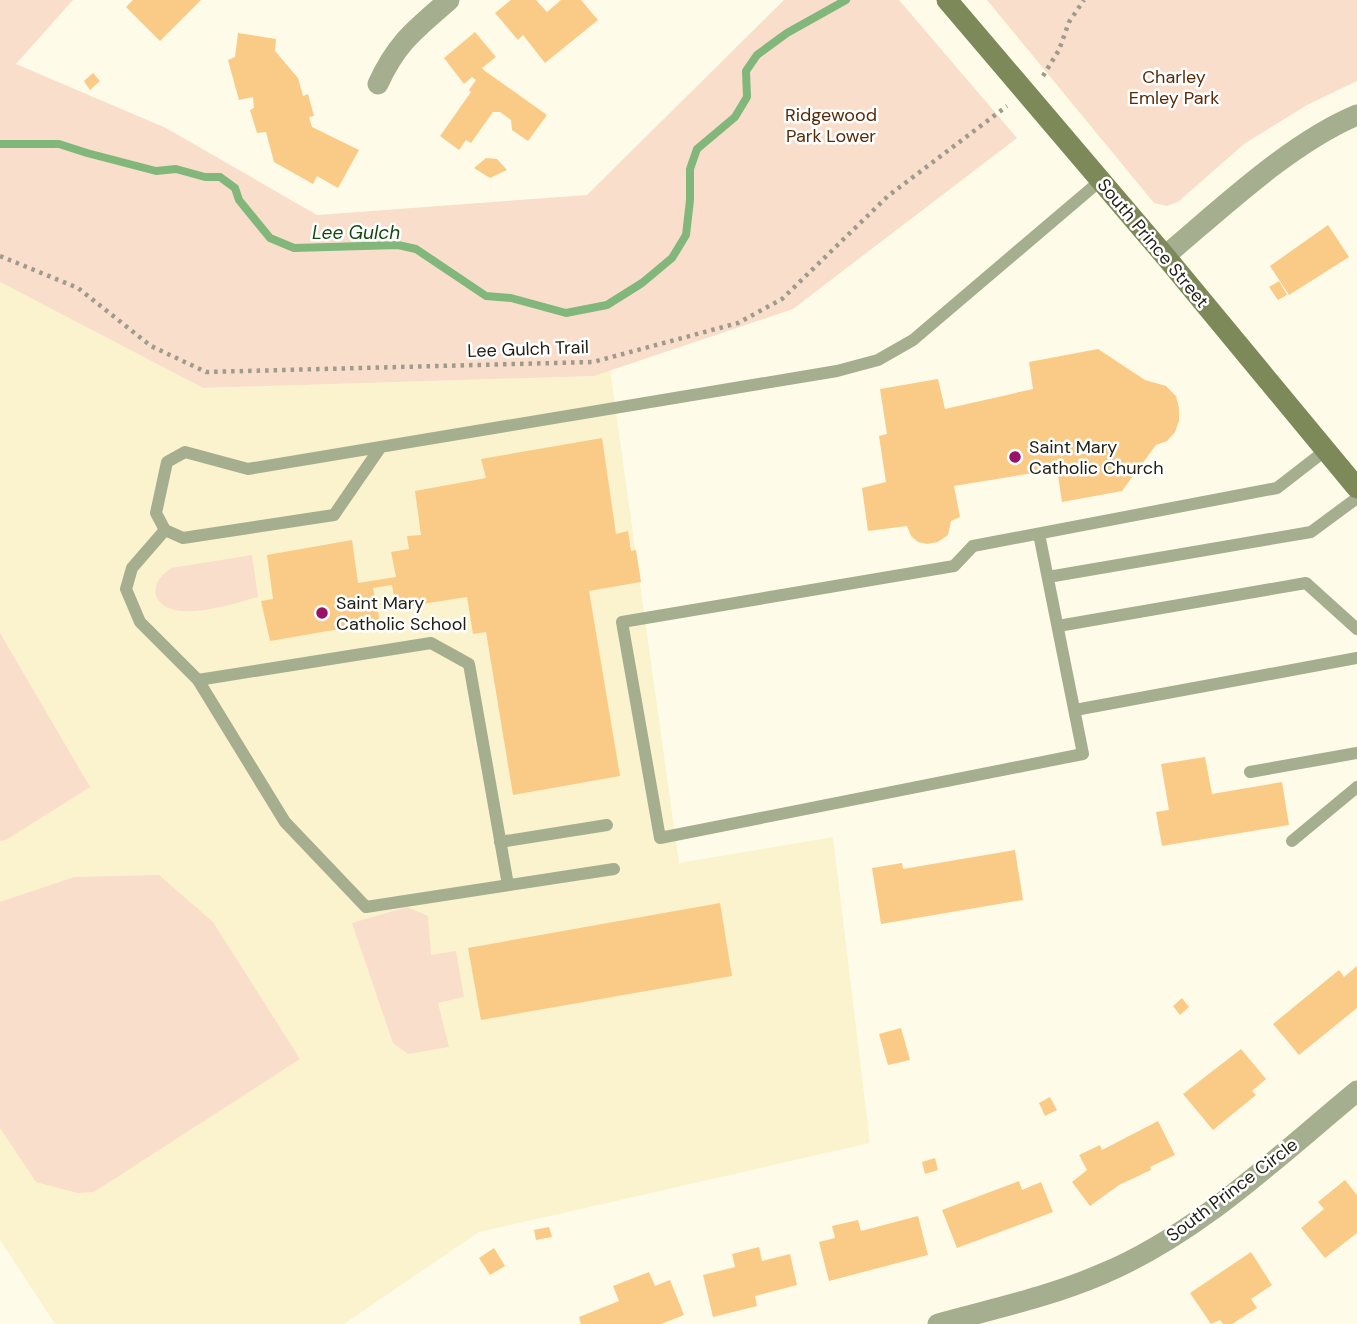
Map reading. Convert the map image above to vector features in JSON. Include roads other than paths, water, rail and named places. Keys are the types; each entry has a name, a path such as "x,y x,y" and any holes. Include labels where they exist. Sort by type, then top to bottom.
{"street":[{"path":"378,84 387,62 401,43 449,0"},
{"name":"South Prince Street","path":"947,0 1165,256 1357,488"},
{"path":"1165,256 1244,190 1311,140 1357,115"},
{"name":"South Prince Circle","path":"938,1324 1102,1275 1167,1241 1238,1190 1357,1091"}],"lane":[{"path":"380,448 334,515 183,538 165,530 156,513 167,461 185,452 248,469 837,372 878,360 913,340 1100,181"},
{"path":"1039,534 1083,754 660,838 622,622 954,566 973,547 1039,534 1277,488 1325,450"},
{"path":"1048,577 1311,532 1357,498"},
{"path":"165,530 132,568 126,589 140,622 198,680 285,822 366,907 614,869"},
{"path":"1058,626 1306,583 1357,629"},
{"path":"198,680 431,643 469,664 508,886"},
{"path":"1075,710 1357,658"},
{"path":"1251,772 1357,753"},
{"path":"1292,841 1357,787"},
{"path":"500,842 607,825"}],"waterway":[{"name":"Lee Gulch","path":"0,144 59,144 156,171 176,169 205,177 220,177 235,188 239,200 270,238 294,248 398,245 416,249 486,296 511,298 566,313 607,305 642,283 672,258 686,235 690,169 697,149 735,117 747,97 746,71 757,55 787,33 846,0"}],"place":[{"name":"Saint Mary Catholic Church","path":"1015,457"},
{"name":"Saint Mary Catholic School","path":"322,613"}],"park label":[{"name":"Charley Emley Park","path":"1174,87"},
{"name":"Ridgewood Park Lower","path":"831,125"}]}
